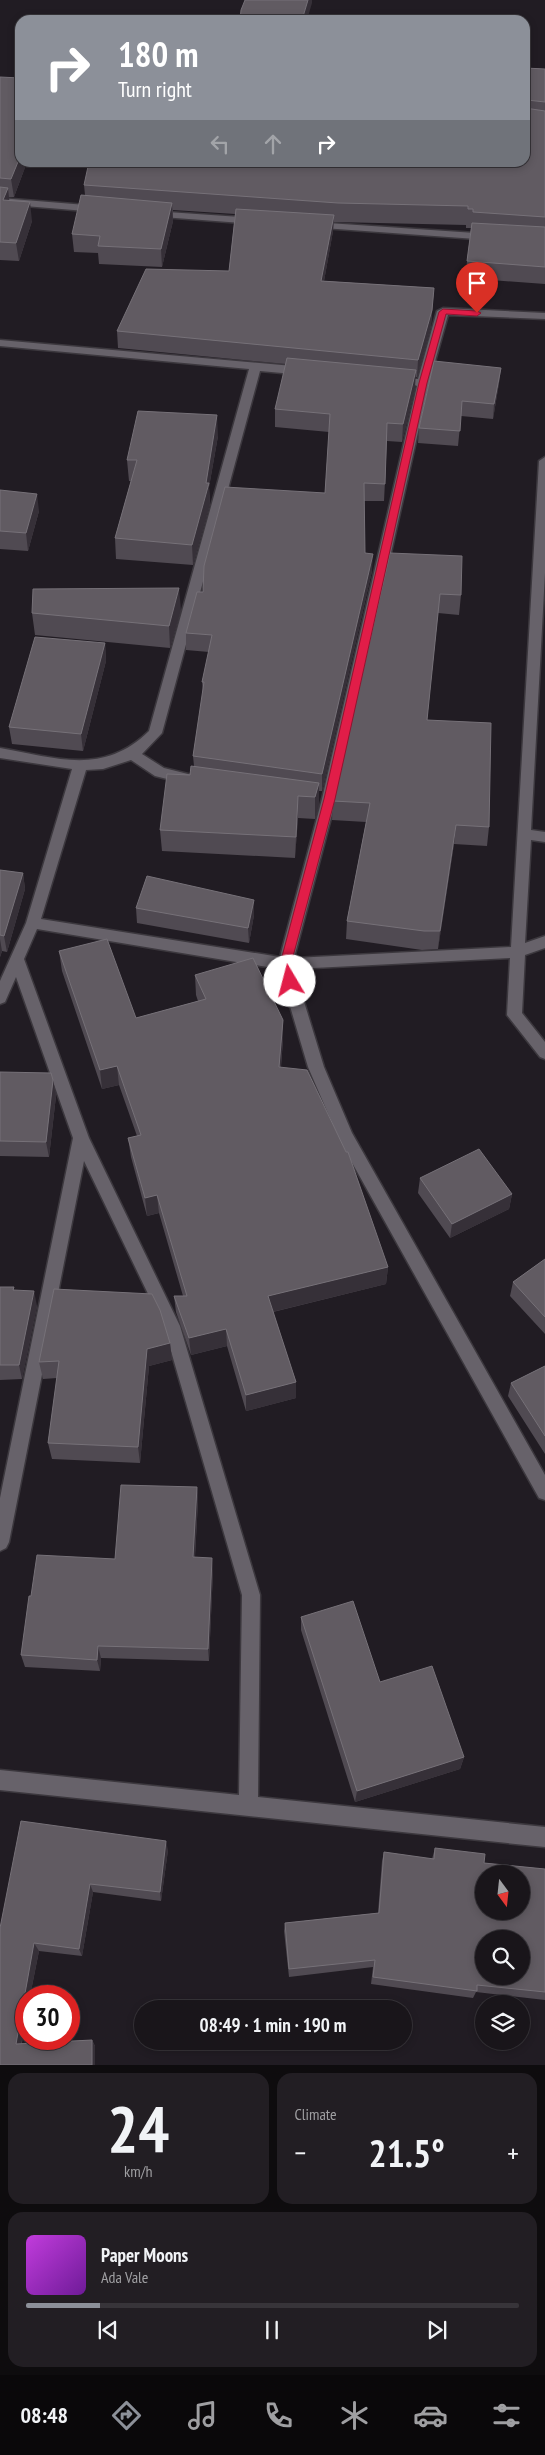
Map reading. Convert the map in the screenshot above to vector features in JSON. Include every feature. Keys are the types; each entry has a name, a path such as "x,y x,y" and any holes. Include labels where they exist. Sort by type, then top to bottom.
{"street":[{"path":"0,202 105,210"},
{"path":"143,213 269,222"},
{"path":"299,224 506,238"},
{"path":"545,316 443,312 423,383 285,964 316,1067 346,1136 545,1492"},
{"path":"0,343 315,372"},
{"path":"0,752 80,766 116,762 146,744 155,732 256,366"},
{"path":"403,381 423,383"},
{"path":"545,461 539,668 524,834 514,1014 545,1053"},
{"path":"132,754 160,772 176,778 205,782"},
{"path":"0,998 33,924 80,766"},
{"path":"524,834 545,837"},
{"path":"33,924 285,964 518,952 545,942"},
{"path":"18,961 81,1138 172,1326 251,1595 248,1807"},
{"path":"0,1542 81,1138"},
{"path":"0,1780 545,1837"}],"building":[{"path":"245,0 308,0 304,15 240,15"},
{"path":"530,68 545,69 545,102 530,100"},
{"path":"0,77 15,78 16,167 11,179 0,178"},
{"path":"530,109 545,111 545,217 473,212 473,209 468,209 468,206 338,203 84,185 88,167 530,167"},
{"path":"0,187 8,188 3,200 30,202 16,243 0,242"},
{"path":"81,195 172,203 161,249 98,246 100,236 72,234"},
{"path":"236,209 334,215 321,281 434,288 432,310 418,360 117,331 146,269 229,271"},
{"path":"472,223 545,227 545,267 467,261"},
{"path":"287,358 416,370 403,424 387,423 385,484 364,483 365,553 373,554 322,774 193,756 204,682 202,682 212,635 186,633 197,592 203,592 204,566 225,487 325,493 330,414 275,409"},
{"path":"434,361 501,368 494,404 462,401 460,431 419,428"},
{"path":"138,411 217,415 206,483 209,483 192,545 115,538 137,460 127,460"},
{"path":"0,490 37,494 26,533 0,531"},
{"path":"390,553 462,556 461,595 440,594 427,720 491,723 489,827 456,825 440,931 424,931 347,921 370,803 333,801"},
{"path":"179,588 169,626 32,613 33,589"},
{"path":"35,637 105,643 81,734 9,727"},
{"path":"191,766 319,783 315,797 298,796 296,837 160,830 167,774 190,775"},
{"path":"0,870 23,873 4,936 0,935"},
{"path":"147,876 254,900 248,928 136,908"},
{"path":"107,939 136,1018 206,999 195,975 253,958 283,1020 279,1067 307,1070 346,1152 348,1152 388,1267 268,1296 296,1382 246,1395 226,1329 189,1338 174,1296 187,1296 157,1195 145,1198 128,1138 141,1135 117,1066 100,1070 59,951"},
{"path":"0,1072 51,1073 53,1080 46,1142 0,1141"},
{"path":"479,1149 512,1194 452,1224 420,1178"},
{"path":"545,1259 545,1317 513,1282"},
{"path":"0,1287 14,1287 13,1290 34,1291 19,1365 0,1365"},
{"path":"54,1289 152,1294 160,1310 170,1343 147,1349 138,1447 48,1443 59,1361 39,1362"},
{"path":"545,1366 545,1436 511,1383"},
{"path":"121,1485 197,1487 193,1557 212,1558 208,1649 98,1646 97,1660 21,1655 37,1555 115,1559"},
{"path":"353,1601 380,1682 432,1666 464,1757 357,1791 301,1617"},
{"path":"21,1821 166,1841 160,1892 90,1884 79,1949 34,1943 27,1985 15,1985 15,2050 80,2050 80,2041 92,2040 92,2065 0,2065 0,1928"},
{"path":"435,1848 485,1854 484,1863 504,1865 475,1865 475,1920 530,1920 530,1868 545,1869 545,1992 477,1985 477,1991 373,1977 375,1960 289,1969 285,1923 379,1913 384,1852 434,1859"}],"route":[{"path":"290,981 285,964 329,799 423,383 443,312 477,313"}]}
